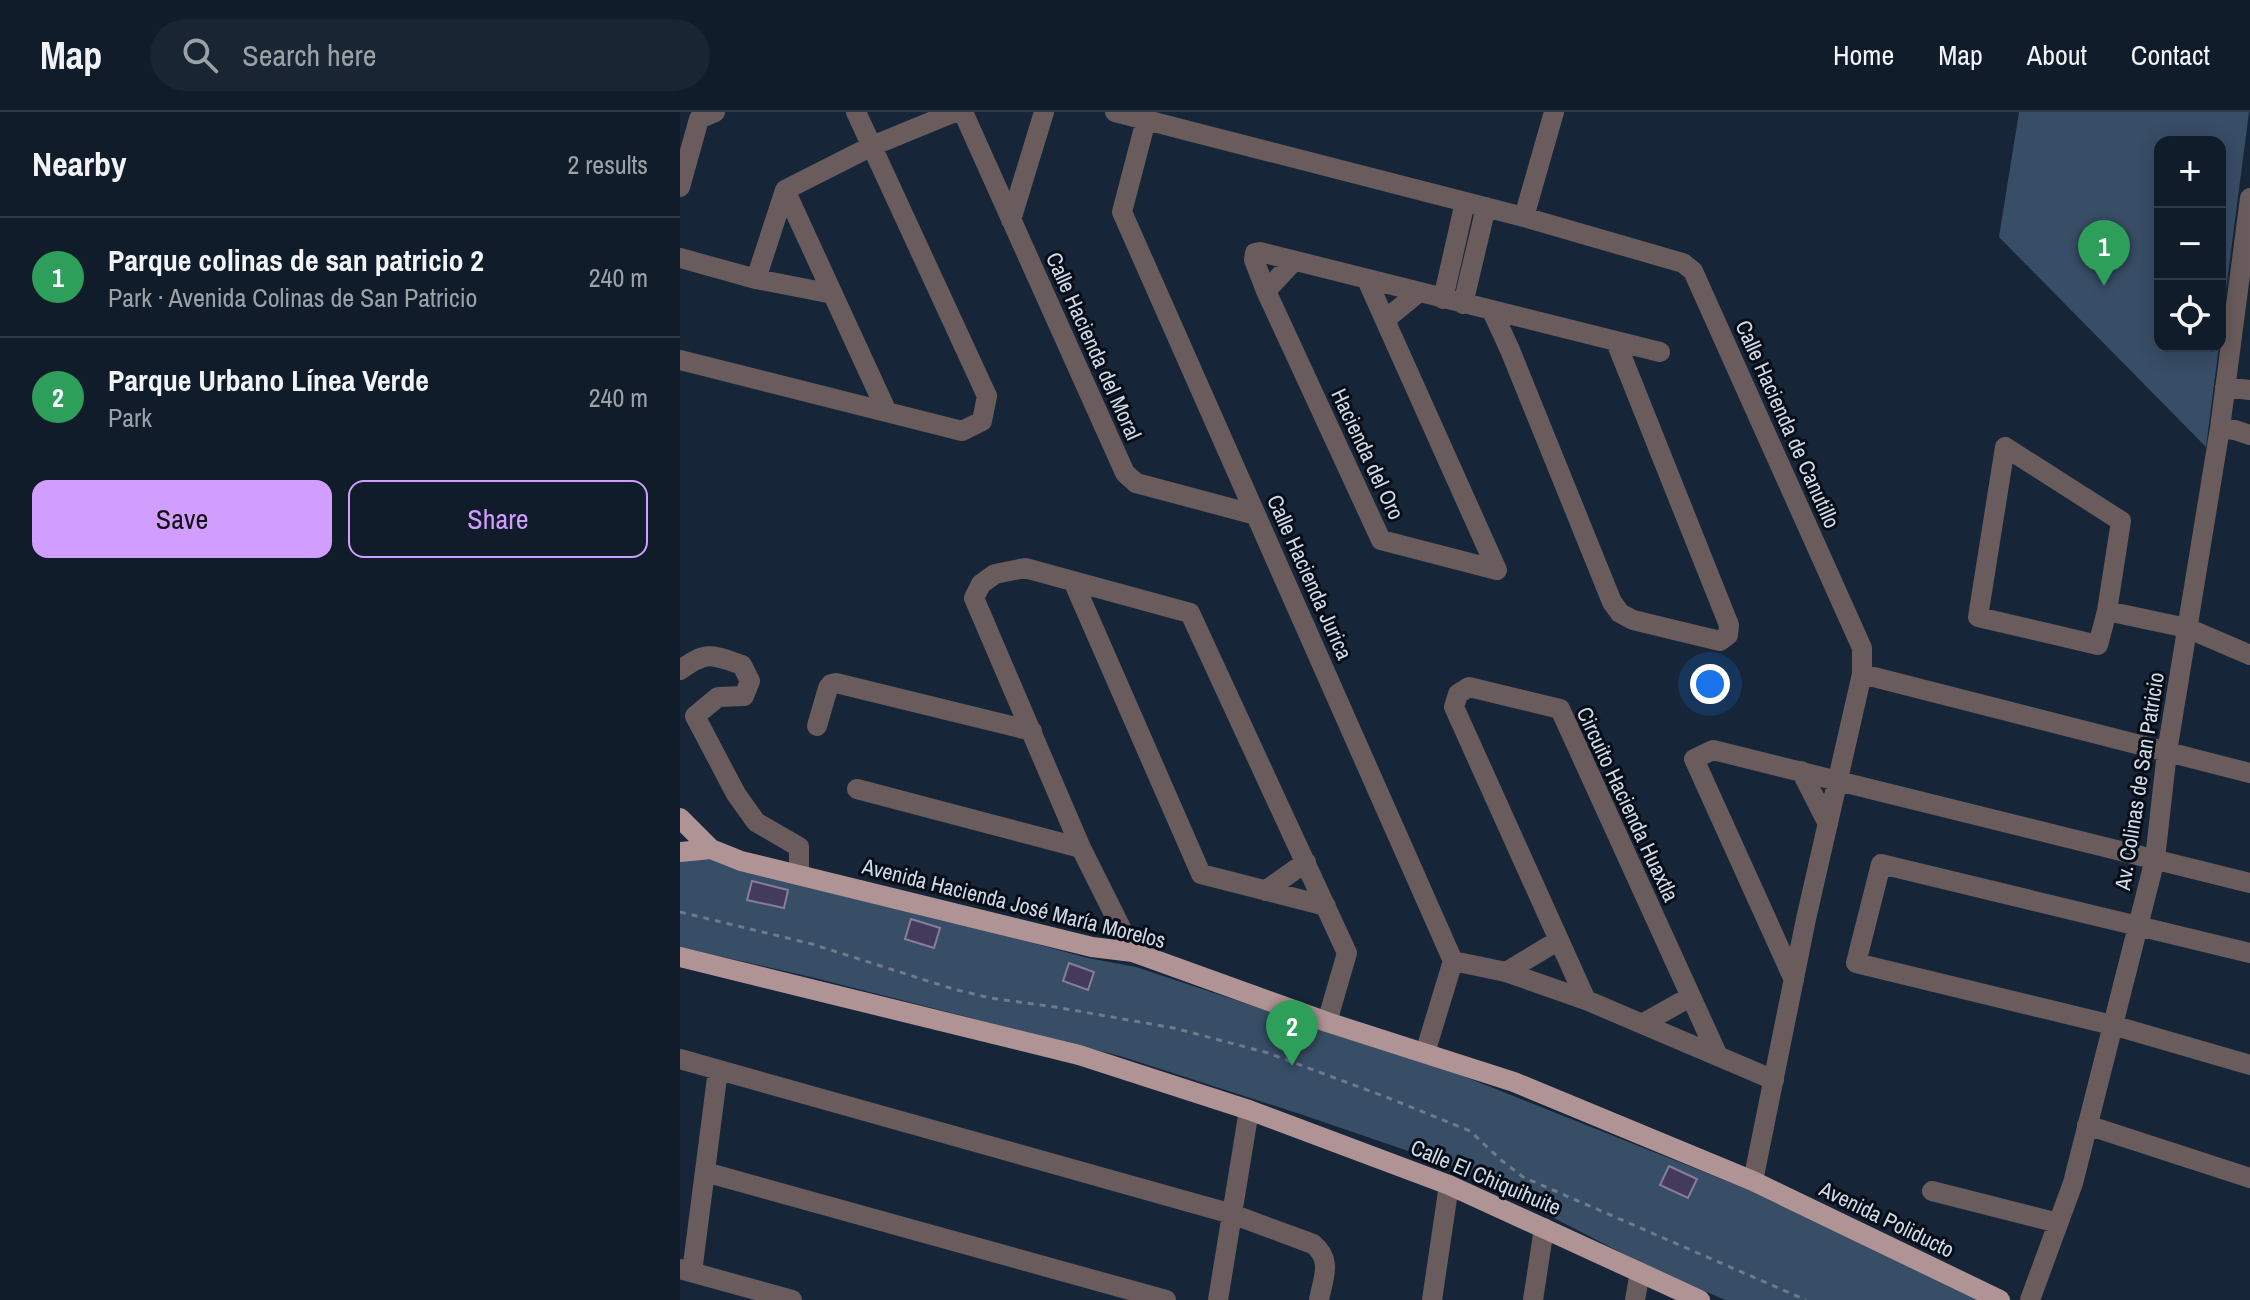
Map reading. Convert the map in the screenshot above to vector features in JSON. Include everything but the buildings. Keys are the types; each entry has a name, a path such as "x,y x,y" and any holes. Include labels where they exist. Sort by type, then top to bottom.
{"main road":[{"name":"Avenida Hacienda José María Morelos","path":"680,818 711,849 741,861 1092,947 1133,952 1327,1022 1514,1082 1753,1181"},
{"name":"Avenida Hacienda José María Morelos","path":"680,852 711,849"},
{"path":"680,957 1079,1055 1249,1110"},
{"name":"Calle El Chiquihuite","path":"1249,1110 1449,1185 1700,1300"},
{"name":"Avenida Poliducto","path":"1753,1181 2000,1300"}],"street":[{"path":"680,187 699,119 715,112"},
{"path":"680,360 962,431 982,421 987,396 856,112"},
{"path":"756,279 785,190 872,146 955,112"},
{"name":"Calle Hacienda del Moral","path":"963,112 1125,473 1136,483 1256,515"},
{"path":"1011,220 1044,112"},
{"name":"Calle Hacienda de Canutillo","path":"1115,112 1524,217 1683,263 1693,271 1862,648 1862,674 1806,919 1753,1181"},
{"path":"1524,217 1554,112"},
{"name":"Calle Hacienda Jurica","path":"1146,120 1122,212 1453,961"},
{"path":"785,190 887,412"},
{"name":"Av. Colinas de San Patricio","path":"2030,1300 2073,1183 2155,859 2167,752 2225,387 2244,295 2250,200"},
{"path":"1443,299 1476,205"},
{"path":"1463,304 1476,205"},
{"name":"Hacienda del Oro","path":"1260,252 1294,261 1367,280 1497,570 1381,540 1254,260 1255,253 1260,252"},
{"path":"680,258 756,279 833,294"},
{"path":"1266,291 1294,261"},
{"path":"1367,280 1660,352"},
{"path":"1386,319 1419,292"},
{"path":"1492,311 1612,602 1620,613 1633,620 1720,641 1728,635 1729,625 1616,342"},
{"path":"1510,350 1537,322"},
{"path":"2225,387 2250,390"},
{"path":"2220,428 2250,435"},
{"path":"2005,447 2121,521 2107,611 2098,645 1978,617 2005,447"},
{"path":"1133,952 1081,848 974,598 981,584 995,574 1025,568 1190,613 1347,953 1327,1022"},
{"path":"1073,581 1201,874 1326,906"},
{"path":"2107,611 2187,628 2250,655"},
{"path":"680,670 700,656 718,657 742,665 750,681 744,696 718,697 695,716 736,794 756,822 799,847 799,875"},
{"path":"1862,674 2250,773"},
{"path":"817,726 828,688 836,683 1032,731"},
{"name":"Circuito Hacienda Huaxtla","path":"1586,1000 1454,707 1458,694 1469,687 1560,709 1718,1056"},
{"path":"1794,980 1694,759 1713,750 2250,883"},
{"path":"1801,771 1828,824"},
{"path":"857,789 1081,848"},
{"path":"1265,891 1306,862"},
{"path":"2250,953 1881,864 1856,963 2112,1025 2250,1065"},
{"path":"1092,947 1104,935 1112,913"},
{"path":"1769,926 1806,919"},
{"path":"1506,972 1559,940"},
{"path":"1425,1053 1453,961 1506,972 1586,1000 1774,1080"},
{"path":"1642,1024 1690,997"},
{"path":"680,1059 1232,1214 1313,1244 1322,1251 1326,1261 1319,1300"},
{"path":"718,1070 705,1172 686,1271 792,1300"},
{"path":"1218,1300 1249,1110"},
{"path":"2087,1125 2250,1178"},
{"path":"705,1172 1166,1300"},
{"path":"1432,1300 1449,1185"},
{"path":"1932,1191 2058,1223"},
{"path":"1533,1300 1544,1228"},
{"path":"1635,1300 1640,1272"}],"path":[{"path":"680,912 812,944 990,998 1174,1028 1268,1053 1470,1131 1523,1177 1806,1300"}],"shaded area":[{"path":"2019,112 2249,112 2226,290 2226,136 2154,136 2154,352 2218,352 2206,447 1999,237"},
{"path":"680,848 1088,958 1136,967 1463,1076 1749,1190 1980,1300 1725,1300 1641,1263 1455,1167 1300,1114 1120,1056 680,947"}],"place":[{"name":"Parque colinas de san patricio 2","path":"2104,286"},
{"name":"Parque Urbano Línea Verde","path":"1292,1066"}]}
